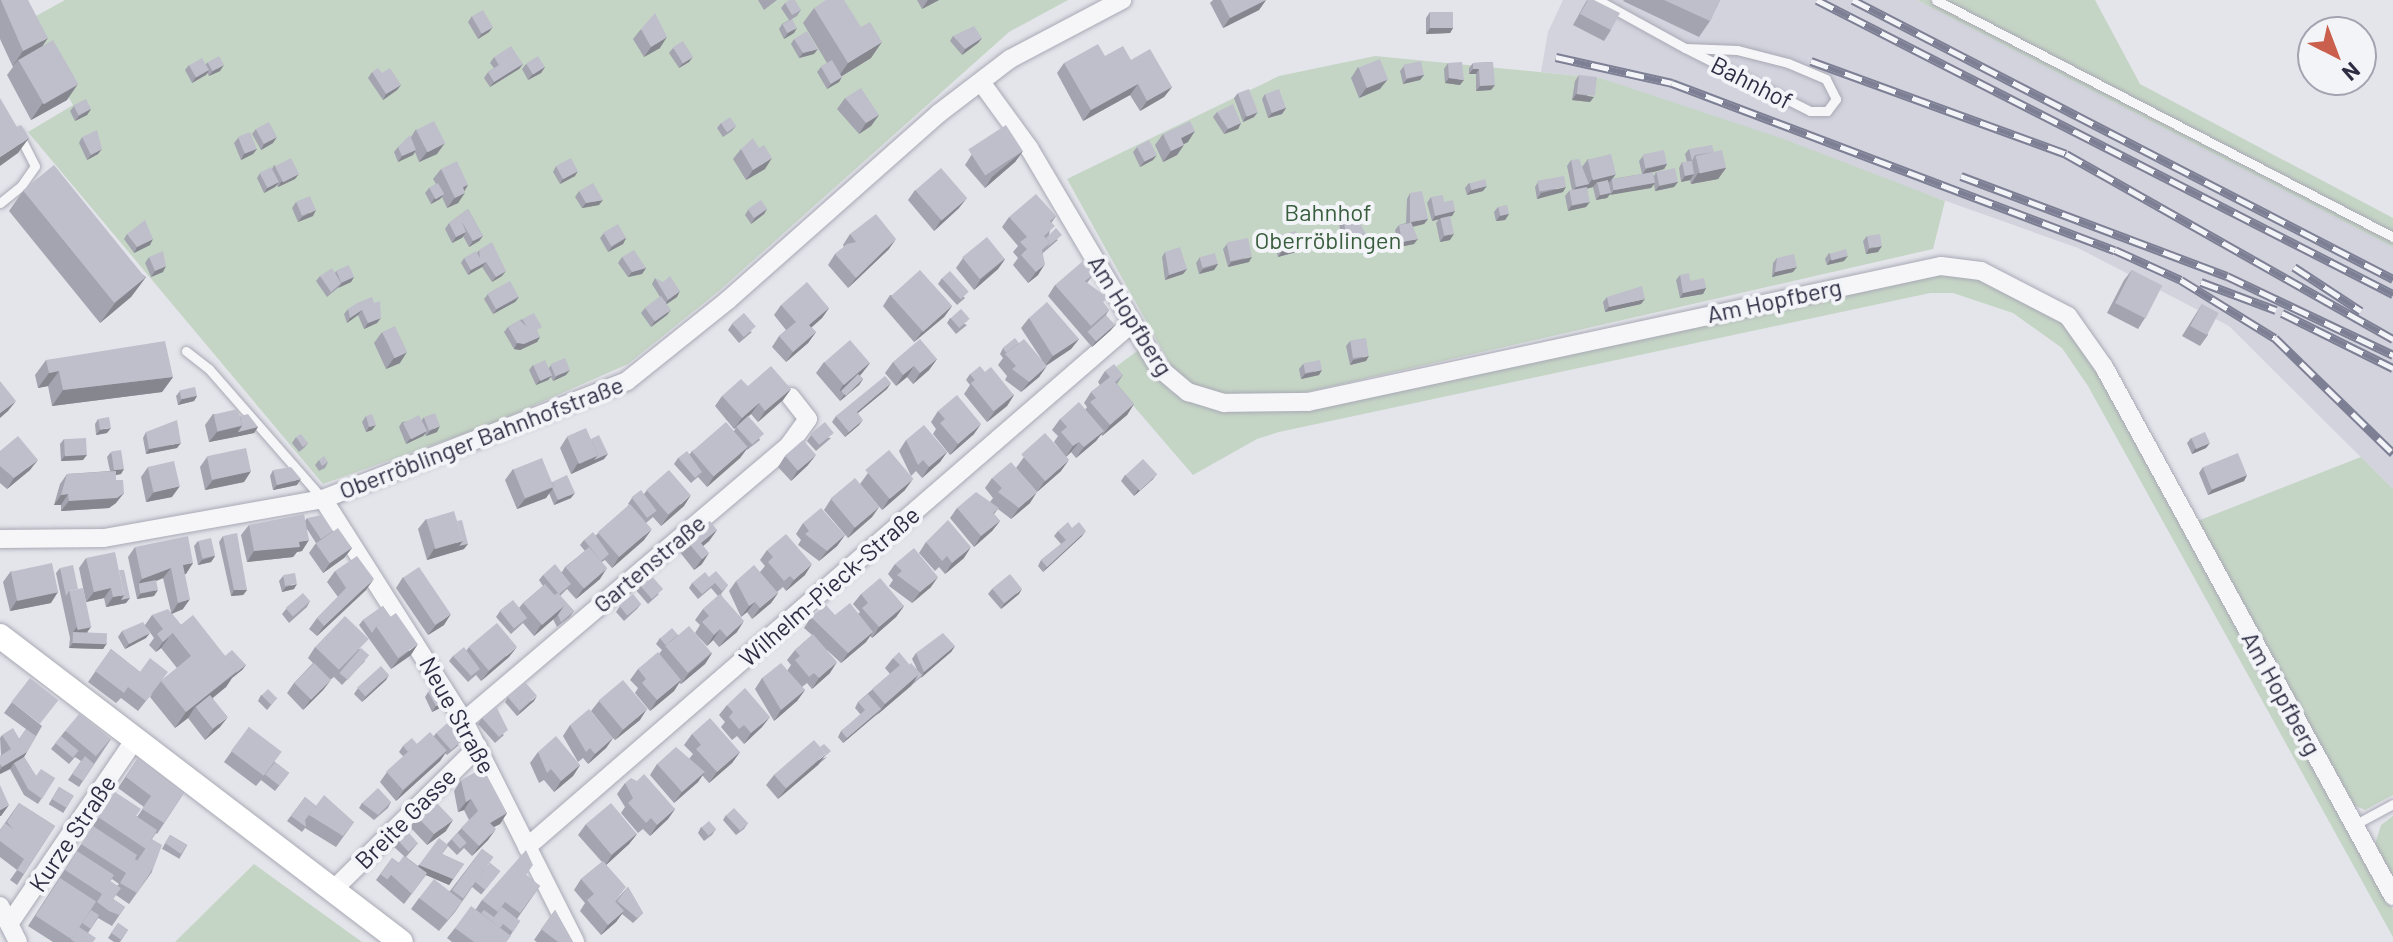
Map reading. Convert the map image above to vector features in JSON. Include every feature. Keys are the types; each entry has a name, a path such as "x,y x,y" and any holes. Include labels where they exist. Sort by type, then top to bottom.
{"main road":[{"path":"0,636 401,942"}],"street":[{"name":"Oberröblinger Bahnhofstraße","path":"0,539 104,538 323,499 627,381 662,356 938,114 1010,59 1122,0"},
{"name":"Am Hopfberg","path":"981,82 1029,148 1159,368 1188,392 1224,403 1271,406 1926,269 1959,266 1981,271 2081,328 2393,896"},
{"name":"Wilhelm-Pieck-Straße","path":"527,847 1131,324"},
{"name":"Gartenstraße","path":"464,721 789,445 808,419 791,397"},
{"name":"Neue Straße","path":"323,499 464,721 575,942"},
{"name":"Kurze Straße","path":"9,924 134,741"},
{"name":"Breite Gasse","path":"333,890 478,747"},
{"path":"0,906 18,942"}],"lane":[{"name":"Bahnhof","path":"1598,0 1685,48 1810,111 1827,111 1836,99 1826,79 1779,60 1737,50 1685,48"},
{"path":"1936,0 2393,237"},
{"path":"0,203 21,186 35,166 8,116"},
{"path":"186,351 209,369 323,499"},
{"path":"2354,825 2393,804"}],"shaded area":[{"path":"1563,0 1917,0 2393,247 2393,489 2229,326 2078,248 1600,78 1541,72 1548,32"}],"green space":[{"path":"65,0 1068,0 1009,32 720,290 628,364 494,423 323,484 28,132 73,105 27,21"},
{"path":"1917,0 2095,0 2140,84 2393,218 2393,247"},
{"name":"Bahnhof Oberröblingen","path":"1375,56 1600,78 1781,138 1945,201 1933,249 1285,397 1240,398 1204,391 1175,373 1067,179 1279,76"},
{"path":"1935,273 1976,277 2074,330 2393,910 2393,937 2088,386 2062,348 2013,313 1953,293 1930,293 1279,432 1257,439 1193,475 1106,374 1140,349 1170,391 1190,401 1238,411"},
{"path":"2361,457 2393,489 2393,795 2365,810 2351,804 2195,522"},
{"path":"2393,816 2393,881 2375,844 2381,825"},
{"path":"254,864 362,942 175,942"}],"building":[{"path":"1,0 28,0 48,38 23,51"},
{"path":"795,0 801,10 792,15 785,3"},
{"path":"826,0 844,0 861,27 870,22 882,42 848,63 814,8"},
{"path":"1221,0 1266,0 1230,18"},
{"path":"1588,0 1620,13 1611,30 1580,14"},
{"path":"1664,0 1720,0 1710,21"},
{"path":"483,10 493,27 482,34 472,16"},
{"path":"1430,12 1453,12 1453,28 1430,28"},
{"path":"655,13 667,37 651,47 641,29"},
{"path":"792,19 797,28 787,33 782,24"},
{"path":"974,26 982,38 965,49 953,36"},
{"path":"807,31 818,49 803,53 794,39"},
{"path":"53,40 78,84 44,104 18,60"},
{"path":"683,41 693,57 683,63 673,47"},
{"path":"1098,44 1105,56 1123,46 1131,60 1150,49 1172,87 1147,101 1138,84 1091,110 1064,63"},
{"path":"511,46 523,64 494,82 488,72 499,65 494,57"},
{"path":"219,56 224,65 212,71 208,62"},
{"path":"538,56 545,67 533,74 526,63"},
{"path":"202,58 209,70 196,78 189,66"},
{"path":"1380,59 1388,79 1367,88 1359,68"},
{"path":"832,60 842,77 831,84 821,66"},
{"path":"1421,61 1424,75 1406,78 1403,65"},
{"path":"1462,62 1464,80 1449,78 1448,63"},
{"path":"1493,62 1495,85 1480,86 1479,69 1473,69 1473,63"},
{"path":"378,68 382,73 390,68 401,85 386,94 372,72"},
{"path":"1579,75 1597,77 1595,96 1577,94"},
{"path":"861,88 879,115 866,123 845,98"},
{"path":"1249,89 1258,112 1247,117 1238,93"},
{"path":"1279,89 1286,108 1272,113 1265,94"},
{"path":"0,98 17,127 21,125 29,138 0,157"},
{"path":"86,99 91,109 79,115 74,105"},
{"path":"1233,104 1241,123 1228,129 1217,112"},
{"path":"730,117 736,126 727,132 721,123"},
{"path":"434,121 445,143 428,152 416,130"},
{"path":"1190,121 1195,131 1181,138 1184,145 1171,151 1163,134"},
{"path":"269,122 277,137 264,144 256,129"},
{"path":"1006,125 1023,151 985,176 968,150"},
{"path":"97,130 102,149 91,155 82,137"},
{"path":"250,132 257,149 245,154 238,137"},
{"path":"410,135 416,150 402,156 398,147"},
{"path":"753,138 759,148 764,145 772,158 753,170 741,149"},
{"path":"1149,140 1157,155 1145,162 1137,147"},
{"path":"1712,145 1714,152 1695,155 1692,161 1689,149"},
{"path":"1664,150 1667,164 1645,168 1642,155"},
{"path":"1722,150 1726,168 1700,174 1696,156"},
{"path":"1611,154 1616,174 1593,180 1588,160"},
{"path":"291,158 299,174 283,182 275,166"},
{"path":"571,158 578,171 563,179 556,166"},
{"path":"1579,159 1589,184 1576,187 1571,160"},
{"path":"457,161 468,185 463,187 465,193 455,198 441,169"},
{"path":"1692,161 1694,174 1685,176 1682,162"},
{"path":"54,165 145,278 114,303 23,190"},
{"path":"271,167 279,182 268,188 260,173"},
{"path":"941,168 967,198 942,220 915,190"},
{"path":"1675,168 1678,182 1659,186 1656,172"},
{"path":"1653,172 1655,183 1614,190 1612,179"},
{"path":"1564,176 1566,187 1539,192 1537,181"},
{"path":"1485,179 1487,186 1472,190 1470,183"},
{"path":"1608,180 1611,193 1600,195 1597,182"},
{"path":"438,183 444,194 436,199 429,188"},
{"path":"593,183 603,200 586,203 579,191"},
{"path":"1587,187 1590,202 1572,205 1569,190"},
{"path":"1422,191 1428,219 1411,222 1418,239 1402,242 1399,225 1410,223 1410,193"},
{"path":"1036,194 1056,216 1050,221 1055,226 1044,236 1050,243 1042,250 1045,264 1036,272 1021,255 1027,249 1020,242 1027,237 1009,217"},
{"path":"1443,195 1444,202 1453,200 1455,211 1435,216 1431,197"},
{"path":"310,196 316,210 302,216 296,202"},
{"path":"761,200 767,209 754,218 748,209"},
{"path":"1507,205 1509,214 1500,216 1498,207"},
{"path":"468,209 483,236 473,241 462,222 466,232 456,237 449,223"},
{"path":"876,214 896,239 856,278 835,254 847,244 856,242 850,234"},
{"path":"1356,216 1366,234 1347,238 1343,219"},
{"path":"1450,216 1454,234 1444,236 1440,218"},
{"path":"145,220 153,239 137,247 127,234"},
{"path":"618,224 626,238 611,246 603,232"},
{"path":"1056,228 1062,235 1047,247 1050,243 1046,238"},
{"path":"1296,231 1300,247 1282,251 1279,235"},
{"path":"1880,234 1882,246 1869,248 1867,236"},
{"path":"987,237 1005,259 980,279 962,257"},
{"path":"1248,238 1252,257 1230,261 1226,243"},
{"path":"492,242 506,271 496,277 486,262 471,270 464,258 476,251 480,258 479,250"},
{"path":"1180,247 1187,269 1169,275 1165,252"},
{"path":"1846,249 1848,256 1832,260 1830,254"},
{"path":"634,250 646,268 632,272 622,257"},
{"path":"163,251 166,266 155,271 149,257"},
{"path":"1215,253 1218,264 1202,268 1200,257"},
{"path":"1794,254 1797,267 1775,272 1777,258"},
{"path":"1083,261 1094,274 1085,281 1108,298 1103,302 1109,310 1091,326 1055,285"},
{"path":"349,265 354,277 341,282 336,270"},
{"path":"332,268 341,283 331,292 320,276"},
{"path":"920,270 952,306 923,332 891,296"},
{"path":"2132,270 2162,285 2145,318 2115,303"},
{"path":"950,271 969,292 961,299 942,278"},
{"path":"1689,273 1690,281 1704,278 1706,288 1683,293 1680,275"},
{"path":"670,276 680,291 668,300 655,278 663,282"},
{"path":"510,281 519,297 496,309 487,294"},
{"path":"807,282 829,308 809,325 816,332 793,352 779,336 796,322 781,305"},
{"path":"1642,286 1645,299 1609,307 1607,297"},
{"path":"661,296 671,310 655,322 645,308"},
{"path":"372,297 374,303 380,301 381,318 368,323 362,310 350,318 348,309"},
{"path":"1047,302 1079,339 1053,356 1029,318"},
{"path":"2202,304 2219,313 2207,335 2190,326"},
{"path":"961,309 970,319 959,328 951,318"},
{"path":"534,313 542,327 537,330 540,337 524,344 517,343 508,327 520,320 527,327 522,319"},
{"path":"744,313 756,327 744,337 732,323"},
{"path":"1106,315 1115,325 1096,341 1087,332"},
{"path":"395,326 407,352 395,358 382,332"},
{"path":"1015,338 1019,343 1006,353 1003,348"},
{"path":"1366,338 1369,356 1353,358 1350,341"},
{"path":"920,339 937,359 920,373 914,366 903,375 893,362"},
{"path":"1024,339 1047,366 1029,382 1012,369 1016,366 1005,354"},
{"path":"850,340 870,363 844,385 824,362"},
{"path":"165,341 173,377 63,390 59,371 49,373 46,360"},
{"path":"565,358 570,370 555,376 550,364"},
{"path":"545,360 552,375 540,381 533,365"},
{"path":"1320,360 1322,370 1305,373 1303,363"},
{"path":"1114,364 1123,375 1115,382 1134,404 1110,425 1090,402 1096,398 1091,392 1110,377 1105,371"},
{"path":"771,366 791,389 765,411 759,403 742,418 722,396 741,379 748,386"},
{"path":"980,366 985,372 975,380 970,374"},
{"path":"991,367 1014,395 993,411 971,383"},
{"path":"858,374 863,379 846,396 841,391"},
{"path":"885,376 891,383 857,412 863,420 849,432 836,416"},
{"path":"0,381 16,401 0,413"},
{"path":"195,387 197,396 181,399 179,391"},
{"path":"957,395 981,424 958,444 940,423 945,419 938,411"},
{"path":"1079,402 1104,431 1084,447 1079,442 1073,446 1061,432 1067,427 1060,419"},
{"path":"238,409 242,426 217,431 214,415"},
{"path":"435,413 440,426 429,430 424,417"},
{"path":"248,414 258,427 238,432 242,426 240,416"},
{"path":"372,414 376,425 369,427 366,416"},
{"path":"419,415 427,431 411,439 403,423"},
{"path":"748,416 764,434 752,445 736,427"},
{"path":"109,417 111,428 100,430 98,419"},
{"path":"177,420 181,443 149,449 146,432"},
{"path":"726,422 748,447 714,476 692,452"},
{"path":"825,422 834,433 819,445 810,434"},
{"path":"924,425 947,452 929,467 923,460 918,465 906,440"},
{"path":"586,428 598,455 579,464 567,437"},
{"path":"2205,432 2210,443 2196,449 2191,438"},
{"path":"1045,433 1069,460 1045,481 1021,454"},
{"path":"301,434 308,443 303,447 296,437"},
{"path":"599,435 608,454 594,460 598,455 591,439"},
{"path":"18,436 38,460 14,478 0,466 0,451"},
{"path":"86,438 87,455 65,456 64,439"},
{"path":"803,440 816,455 798,471 785,456"},
{"path":"246,448 251,471 212,480 207,456"},
{"path":"121,450 124,469 114,470 111,452"},
{"path":"889,450 913,479 890,499 865,470"},
{"path":"687,451 702,472 695,478 678,458"},
{"path":"2238,453 2247,475 2212,489 2203,467"},
{"path":"324,456 328,462 322,466 319,460"},
{"path":"542,458 554,487 525,498 513,470"},
{"path":"1143,459 1157,474 1140,491 1125,475"},
{"path":"174,461 180,486 154,492 148,467"},
{"path":"1011,462 1037,492 1019,508 998,492 1002,488 992,478"},
{"path":"291,467 301,479 277,485 273,470"},
{"path":"669,470 691,495 668,515 646,490"},
{"path":"116,471 116,480 123,480 124,493 117,498 69,501 68,494 61,495 67,474"},
{"path":"567,475 575,493 558,500 552,482"},
{"path":"855,478 879,507 855,528 830,499"},
{"path":"641,490 657,511 647,518 631,497"},
{"path":"976,492 999,508 993,513 1000,521 981,536 957,508"},
{"path":"630,504 652,529 619,557 598,532"},
{"path":"821,508 845,535 827,551 805,534 809,531 803,523"},
{"path":"454,511 463,541 435,549 426,519"},
{"path":"304,514 309,540 299,542 300,547 254,551 249,525"},
{"path":"322,515 333,531 321,539 307,518"},
{"path":"462,520 468,544 459,546 463,541 457,521"},
{"path":"948,520 971,547 952,563 947,556 942,561 926,542"},
{"path":"710,521 717,530 701,543 709,553 702,559 686,540"},
{"path":"1068,522 1072,528 1079,522 1086,531 1047,567 1041,560 1066,540 1058,531"},
{"path":"338,528 352,548 330,563 316,543"},
{"path":"593,532 609,554 601,561 584,540"},
{"path":"237,533 247,590 234,590 223,536"},
{"path":"786,534 812,564 794,580 790,576 784,581 768,562 773,557 767,550"},
{"path":"188,536 193,563 183,565 190,599 178,603 171,568 142,579 135,547"},
{"path":"211,538 215,556 202,558 198,541"},
{"path":"589,547 607,568 584,588 566,567"},
{"path":"914,548 938,577 920,592 897,575 902,571 895,564"},
{"path":"115,552 124,595 113,597 111,588 94,592 86,558"},
{"path":"357,556 374,579 324,626 317,618 346,588 335,571"},
{"path":"52,563 58,592 17,601 11,572"},
{"path":"555,564 571,584 559,594 574,611 561,622 558,615 564,606 543,575"},
{"path":"73,565 78,589 69,591 66,596 60,568"},
{"path":"754,565 778,593 760,608 755,602 749,606 736,581"},
{"path":"419,567 451,614 435,625 403,578"},
{"path":"119,570 124,570 130,598 121,600 124,595"},
{"path":"716,571 728,585 722,591 715,583 702,594 692,583 705,572 709,577"},
{"path":"295,573 297,584 285,586 283,575"},
{"path":"650,574 663,589 652,599 639,584"},
{"path":"1010,574 1022,589 1004,603 992,588"},
{"path":"880,578 904,606 879,627 862,608 868,603 861,594"},
{"path":"156,580 158,590 140,593 138,583"},
{"path":"545,584 564,606 542,625 523,603"},
{"path":"83,588 91,627 78,630 69,591"},
{"path":"303,593 310,601 293,616 286,608"},
{"path":"633,594 641,604 627,615 619,605"},
{"path":"720,594 744,621 727,637 720,629 714,635 702,622 709,616 703,609"},
{"path":"513,600 527,618 514,629 500,610"},
{"path":"850,603 873,632 848,653 811,617 826,605 835,615"},
{"path":"383,606 391,617 372,633 363,620"},
{"path":"168,609 181,625 163,642 157,634 163,629 152,615"},
{"path":"396,613 418,644 398,658 376,627"},
{"path":"193,615 237,671 186,712 161,681 191,656 172,632"},
{"path":"345,616 369,639 339,670 315,647"},
{"path":"143,622 150,633 129,644 122,631"},
{"path":"497,623 517,647 489,671 469,647"},
{"path":"689,626 711,653 688,673 665,646"},
{"path":"672,628 678,635 666,645 660,638"},
{"path":"73,632 107,633 107,644 73,643"},
{"path":"943,633 955,646 924,672 916,653"},
{"path":"813,634 837,662 819,678 814,673 809,677 795,660 800,656 795,650"},
{"path":"464,647 480,669 471,676 453,656"},
{"path":"361,648 369,655 348,680 339,673"},
{"path":"111,649 140,672 150,658 168,672 146,701 128,687 124,693 95,671"},
{"path":"232,650 246,665 236,673 225,656"},
{"path":"658,652 681,680 657,700 642,683 646,679 638,669"},
{"path":"899,652 918,675 885,704 872,689 900,665 893,658"},
{"path":"314,663 331,680 311,700 294,683"},
{"path":"781,663 805,690 781,710 762,678"},
{"path":"911,663 922,675 915,681 918,675 909,665"},
{"path":"381,666 389,675 365,696 357,687"},
{"path":"30,678 58,700 40,724 12,702"},
{"path":"623,680 647,709 623,730 598,701"},
{"path":"525,682 537,696 519,711 508,697"},
{"path":"435,686 444,703 436,706 428,692"},
{"path":"745,688 770,717 751,733 744,725 739,729 729,717 733,712 727,705"},
{"path":"268,689 277,698 271,705 262,695"},
{"path":"868,694 881,709 847,738 841,731 865,710 858,702"},
{"path":"210,695 228,717 213,729 195,707"},
{"path":"496,706 508,730 499,737 482,718"},
{"path":"589,709 613,738 595,754 590,748 586,752 570,725"},
{"path":"80,713 111,739 96,756 65,731"},
{"path":"710,718 740,752 717,772 696,749 701,745 692,734"},
{"path":"452,719 463,740 451,750 436,733"},
{"path":"249,727 282,752 264,776 231,751"},
{"path":"13,728 27,752 2,767 0,756 11,749 2,735"},
{"path":"26,729 36,736 27,752 19,739"},
{"path":"430,732 447,751 403,790 386,771"},
{"path":"61,736 79,751 73,758 55,743"},
{"path":"556,736 580,765 561,781 551,769 547,773 538,752"},
{"path":"412,738 417,744 408,752 403,746"},
{"path":"814,740 826,754 786,788 774,775"},
{"path":"824,744 831,751 822,759 826,754 820,747"},
{"path":"676,747 705,772 682,792 657,764"},
{"path":"85,756 94,764 83,781 72,774"},
{"path":"24,757 36,776 41,769 55,778 42,799 28,789 14,763"},
{"path":"138,758 184,793 164,823 142,809 151,796 126,777"},
{"path":"275,762 289,773 279,786 265,775"},
{"path":"483,768 507,813 490,823 496,829 479,846 461,828 478,811 471,799 466,802 461,780"},
{"path":"644,774 675,809 657,825 651,818 646,823 628,803 633,798 625,783 631,778 637,781"},
{"path":"0,785 9,805 0,810"},
{"path":"59,787 74,796 66,808 52,799"},
{"path":"378,788 391,802 378,815 362,803"},
{"path":"115,792 141,809 136,816 157,830 146,849 98,817"},
{"path":"324,795 354,822 343,836 309,815"},
{"path":"305,797 316,806 305,820 306,827 291,816"},
{"path":"434,800 453,820 434,834 417,817"},
{"path":"19,803 55,826 24,874 17,870 24,859 0,841 0,831 5,823 13,829 7,822"},
{"path":"611,803 637,834 611,855 586,824"},
{"path":"734,808 748,823 740,831 726,816"},
{"path":"709,821 716,829 709,836 701,828"},
{"path":"93,826 137,855 135,859 152,870 137,893 120,883 126,873 81,844"},
{"path":"408,832 418,843 408,852 398,841"},
{"path":"458,833 467,843 460,849 451,839"},
{"path":"170,835 187,845 181,854 165,843"},
{"path":"439,838 448,845 442,854 464,864 453,879 419,865"},
{"path":"152,839 162,845 152,872 137,861"},
{"path":"482,849 493,857 463,898 452,890"},
{"path":"526,850 533,865 526,875 540,886 520,913 505,902 498,912 482,900"},
{"path":"77,851 114,875 110,881 121,888 113,899 125,907 119,915 97,902 102,894 65,870"},
{"path":"404,856 427,873 412,894 390,874"},
{"path":"392,858 399,863 388,879 380,874"},
{"path":"603,861 626,887 615,901 624,911 608,925 587,900 594,894 581,879"},
{"path":"490,863 500,871 485,890 475,882"},
{"path":"60,878 96,901 72,939 35,916"},
{"path":"434,879 462,901 448,920 419,898"},
{"path":"628,887 643,913 637,918 617,901"},
{"path":"471,906 511,936 506,942 474,942 455,928"},
{"path":"502,907 520,921 513,932 503,924 500,928 481,913 484,910 494,917"},
{"path":"91,910 99,915 91,929 82,923"},
{"path":"555,910 573,942 558,942 541,929"},
{"path":"118,923 128,930 121,940 111,933"},
{"path":"79,927 96,938 93,942 71,940"}],"railway":[{"path":"1817,0 2393,294"},
{"path":"1853,0 2393,279"},
{"path":"1556,57 1672,83 2115,250 2181,280 2275,338 2393,453"},
{"path":"1811,61 2066,154 2393,339"},
{"path":"1961,176 2227,276 2393,355"},
{"path":"2294,267 2361,311"},
{"path":"2201,282 2276,310"},
{"path":"2282,313 2393,368"}]}
